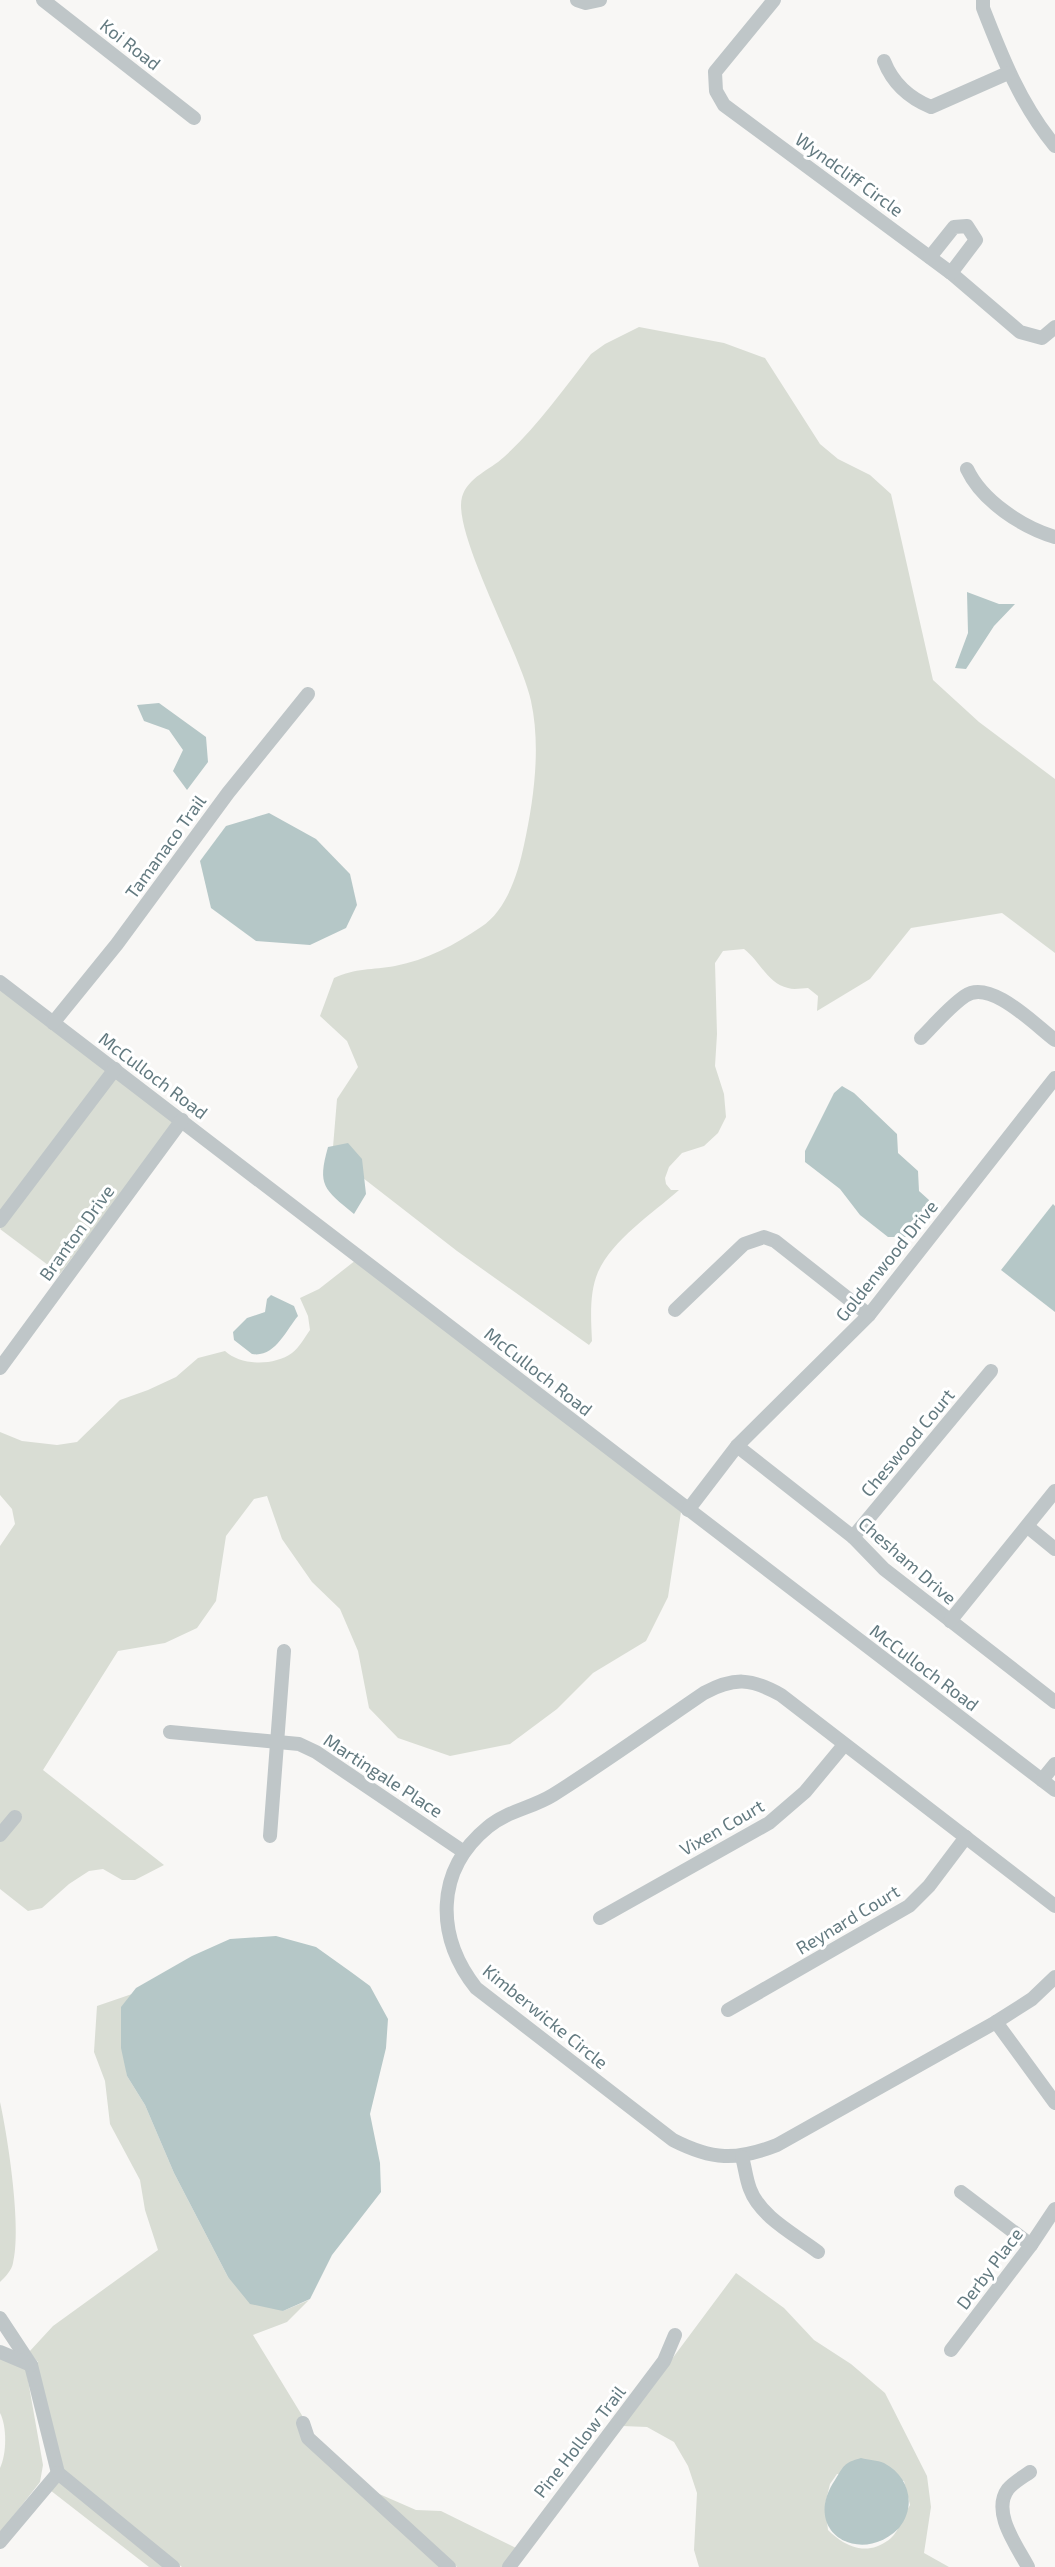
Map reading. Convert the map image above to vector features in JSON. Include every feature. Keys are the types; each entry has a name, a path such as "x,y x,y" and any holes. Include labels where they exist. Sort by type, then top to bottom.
{"street":[{"name":"Koi Road","path":"43,0 194,118"},
{"path":"577,0 586,3 600,0"},
{"name":"Wyndcliff Circle","path":"774,0 715,72 716,91 724,105 951,273 1020,332 1042,338 1055,327"},
{"path":"983,0 982,8 1008,73 1038,125 1055,146"},
{"path":"884,61 890,76 912,99 932,107 1008,73"},
{"path":"930,257 954,227 967,226 976,240 951,273"},
{"path":"967,469 974,483 992,500 1036,531 1055,537"},
{"name":"Tamanaco Trail","path":"53,1023 117,944 228,793 308,694"},
{"name":"McCulloch Road","path":"0,982 1055,1790"},
{"path":"921,1038 966,995 980,991 998,995 1055,1040"},
{"path":"0,1221 115,1069"},
{"name":"Goldenwood Drive","path":"688,1510 737,1446 870,1315 1055,1078"},
{"name":"Branton Drive","path":"0,1368 182,1120"},
{"path":"675,1310 744,1244 764,1237 775,1241 870,1315"},
{"name":"Cheswood Court","path":"853,1537 992,1371"},
{"name":"Chesham Drive","path":"737,1446 853,1537 884,1569 1055,1702"},
{"path":"950,1621 1055,1491"},
{"path":"1028,1527 1055,1549"},
{"path":"270,1836 284,1651"},
{"name":"Kimberwicke Circle","path":"1055,1906 781,1695 765,1686 748,1681 722,1684 704,1693 551,1797 504,1816 488,1827 464,1852 452,1878 446,1912 453,1953 463,1971 477,1988 673,2140 704,2154 742,2157 777,2145 996,2022 1032,2000 1055,1977"},
{"name":"Martingale Place","path":"171,1732 277,1740 299,1744 316,1752 464,1852"},
{"name":"Vixen Court","path":"600,1918 769,1823 805,1792 844,1745"},
{"path":"1042,1780 1055,1764"},
{"path":"0,1835 15,1817"},
{"name":"Reynard Court","path":"728,2010 909,1906 929,1886 966,1837"},
{"path":"996,2022 1055,2103"},
{"path":"742,2157 750,2189 756,2201 765,2212 818,2252"},
{"path":"961,2192 1031,2245"},
{"name":"Derby Place","path":"951,2350 1031,2245 1055,2209"},
{"path":"0,2318 31,2365 58,2473 173,2567"},
{"name":"Pine Hollow Trail","path":"509,2567 664,2361 675,2335"},
{"path":"0,2352 31,2365"},
{"path":"303,2423 308,2438 449,2567"},
{"path":"1028,2567 1005,2523 1002,2500 1009,2488 1030,2472"},
{"path":"0,2542 58,2473"}],"shaded area":[{"path":"639,327 724,343 765,358 820,444 838,459 870,475 891,494 933,680 979,722 1055,779 1055,953 1002,913 911,928 870,979 817,1011 818,996 808,988 793,989 781,986 769,977 744,949 723,951 715,963 717,1034 715,1066 724,1094 726,1117 718,1133 704,1146 682,1153 669,1167 665,1178 666,1184 671,1190 679,1190 623,1238 605,1260 598,1272 593,1289 592,1341 589,1345 457,1251 354,1171 333,1147 337,1099 358,1067 347,1041 320,1016 334,978 357,971 395,966 418,960 451,946 490,920 510,890 515,879 531,810 536,755 534,719 525,680 467,537 462,514 462,497 474,479 504,457 528,433 591,354 605,344"},
{"path":"967,592 999,604 1015,604 994,626 966,669 955,668 968,633"},
{"path":"159,703 206,737 208,762 187,790 173,771 183,750 169,730 144,721 137,705"},
{"path":"269,813 316,839 350,874 357,905 346,928 310,945 256,941 211,908 200,861 226,826"},
{"path":"0,989 108,1071 0,1213"},
{"path":"116,1076 175,1121 60,1274 0,1229"},
{"path":"842,1086 854,1093 897,1134 898,1153 918,1171 919,1191 929,1200 925,1216 911,1237 888,1237 860,1215 840,1189 805,1162 805,1151 834,1093"},
{"path":"348,1143 362,1159 366,1194 354,1214 330,1192 323,1179 328,1147"},
{"path":"1053,1204 1055,1206 1055,1312 1001,1270"},
{"path":"356,1260 681,1512 668,1597 646,1641 593,1673 557,1709 510,1744 450,1756 398,1738 369,1708 358,1651 340,1609 312,1582 282,1539 267,1496 254,1499 226,1536 216,1601 197,1628 165,1643 118,1651 43,1770 164,1865 135,1880 122,1880 103,1869 89,1871 69,1884 42,1908 28,1911 0,1889 0,1842 22,1816 15,1810 0,1827 0,1546 15,1524 12,1509 0,1495 0,1432 22,1441 57,1445 77,1442 120,1400 176,1377 198,1358 225,1351 248,1362 267,1362 285,1357 297,1348 310,1330 308,1316 300,1298 319,1289"},
{"path":"271,1295 294,1306 298,1316 279,1342 267,1352 252,1354 234,1340 233,1332 247,1318 265,1312 267,1299"},
{"path":"276,1936 316,1947 370,1986 388,2019 386,2048 370,2114 380,2163 381,2192 332,2255 310,2299 283,2311 250,2304 228,2277 174,2173 145,2105 127,2076 121,2048 121,2007 136,1988 192,1956 230,1939"},
{"path":"132,1994 121,2008 127,2076 145,2105 174,2173 228,2277 283,2311 309,2300 287,2322 253,2335 303,2417 296,2421 303,2440 441,2567 182,2567 62,2469 36,2365 38,2362 29,2352 53,2326 158,2250 145,2210 140,2180 110,2124 105,2081 94,2052 97,2006"},
{"path":"0,2102 10,2160 16,2229 12,2266 0,2282"},
{"path":"736,2273 784,2308 814,2340 851,2364 885,2393 927,2476 931,2507 924,2553 949,2567 699,2567 694,2550 697,2493 688,2466 674,2442 647,2427 622,2426","holes":["837,2474 904,2481 910,2505 897,2531 883,2544 866,2549 858,2548 842,2542 828,2530 825,2505 830,2484"]},
{"path":"0,2358 26,2369 43,2465 40,2482 0,2533 0,2468 5,2440 0,2413"},
{"path":"861,2458 884,2463 893,2469 904,2483 909,2501 905,2519 899,2528 884,2539 868,2544 853,2544 840,2538 830,2528 825,2515 826,2499 840,2471 847,2463"},
{"path":"58,2480 164,2567 149,2567 50,2490"},
{"path":"377,2493 416,2510 441,2511 516,2548 503,2567 457,2567"}]}
